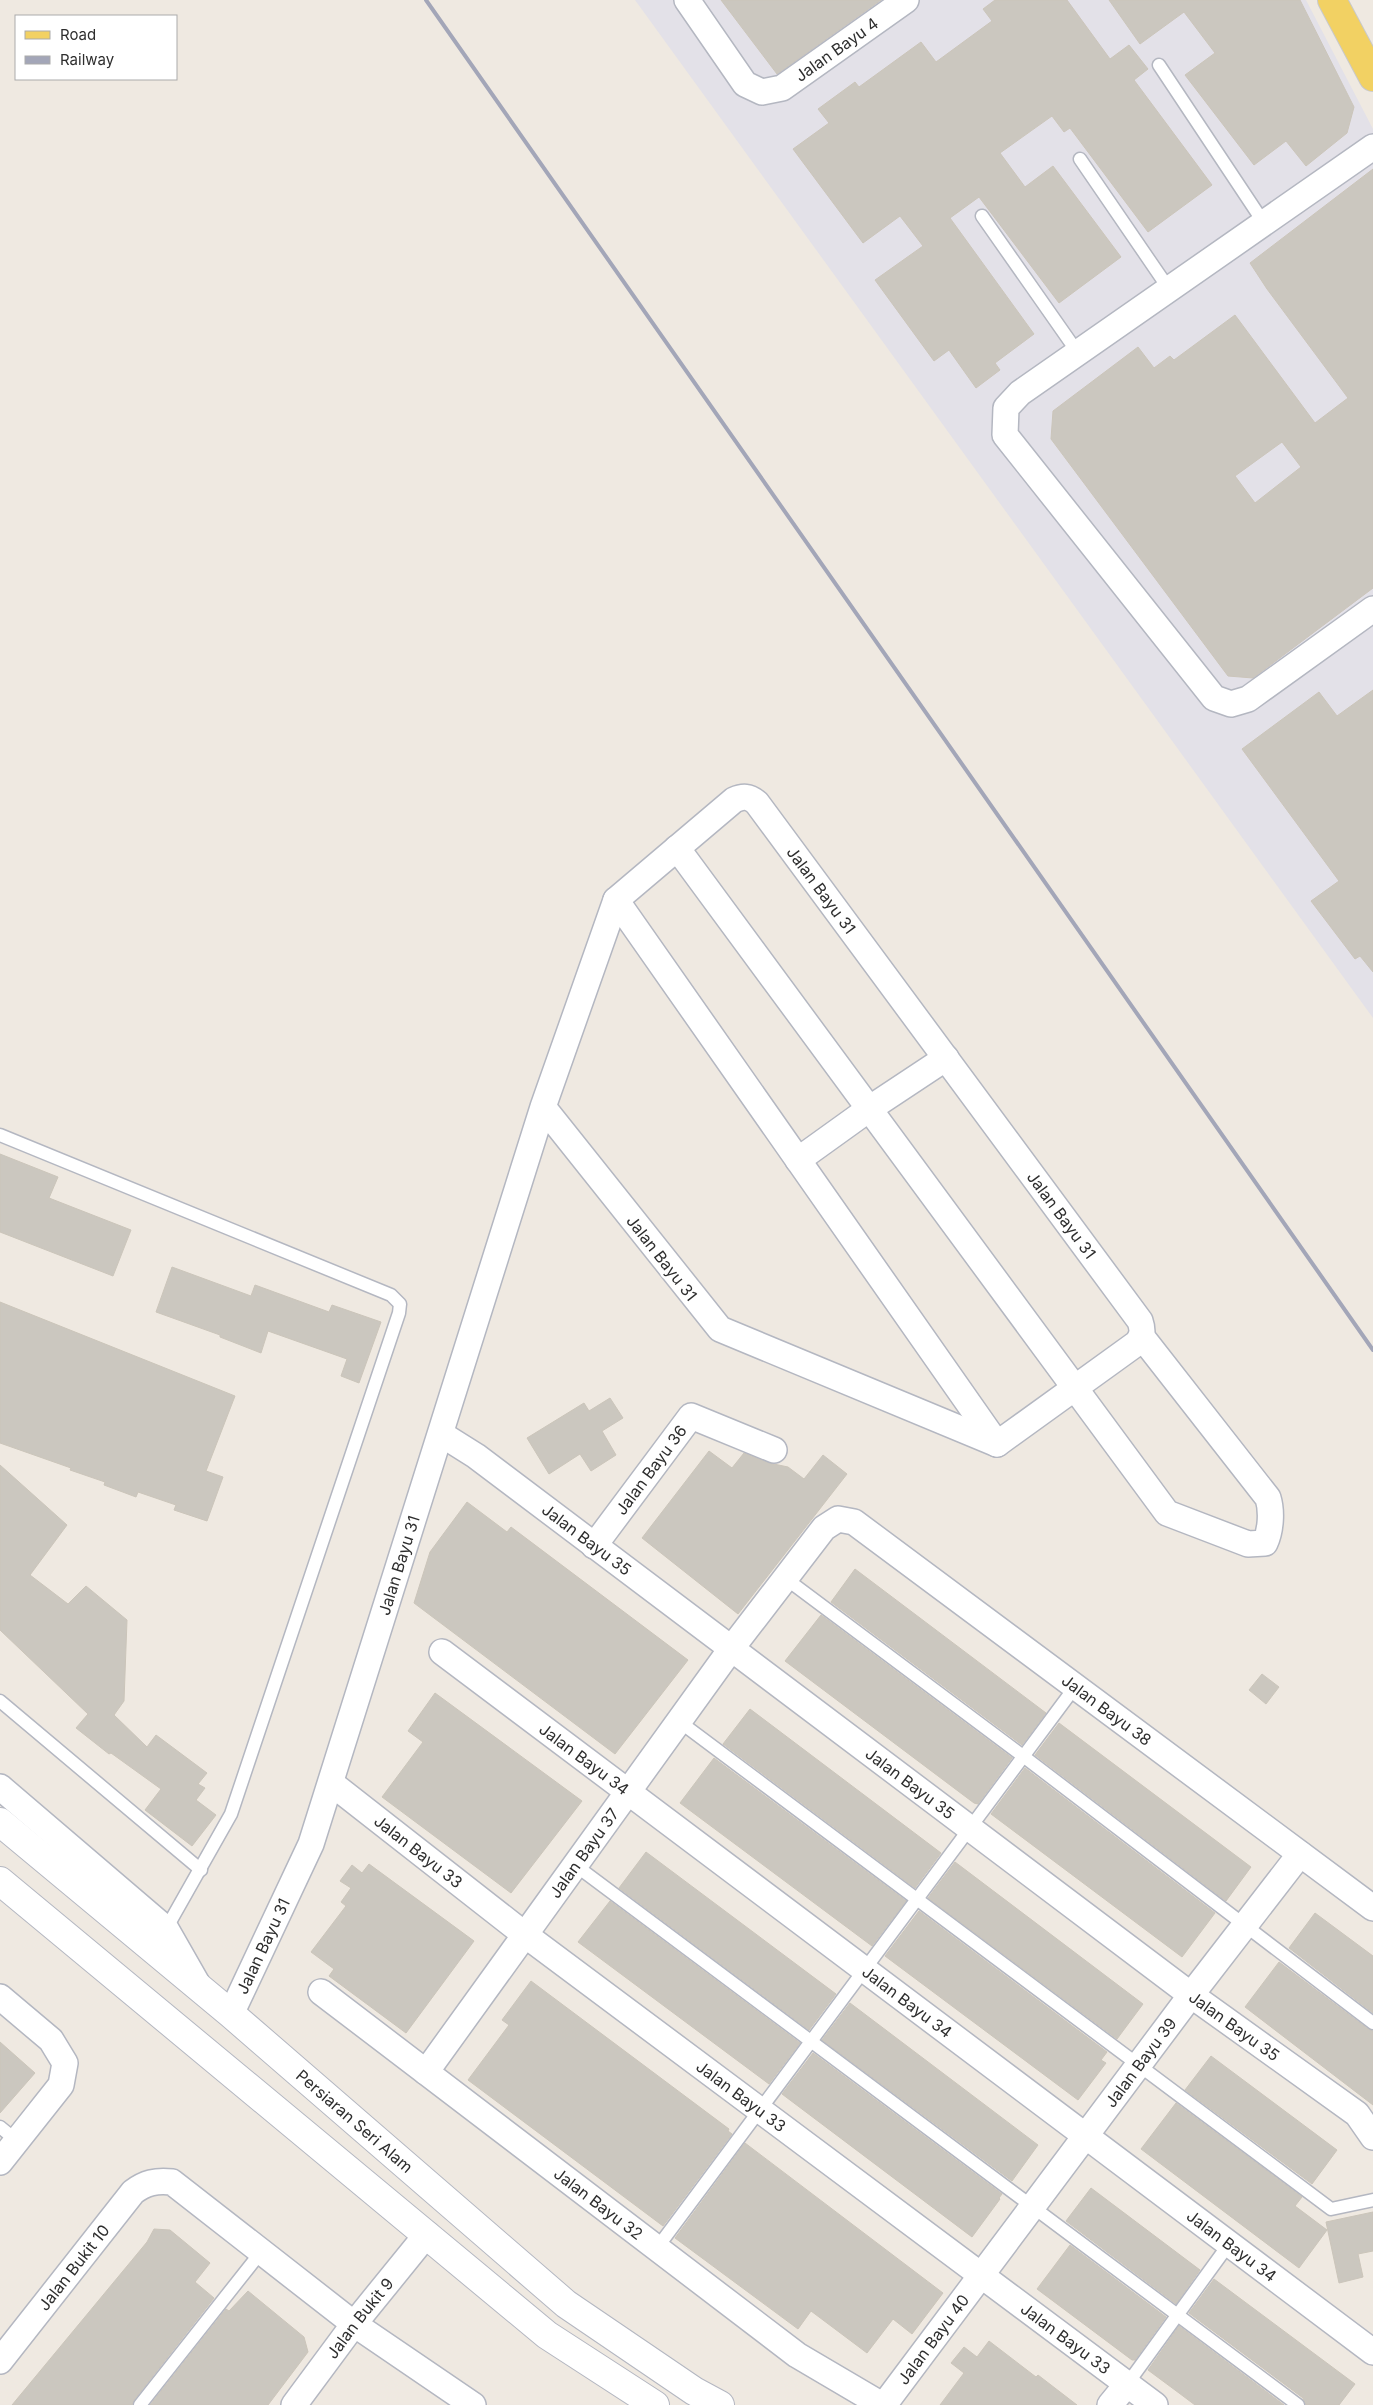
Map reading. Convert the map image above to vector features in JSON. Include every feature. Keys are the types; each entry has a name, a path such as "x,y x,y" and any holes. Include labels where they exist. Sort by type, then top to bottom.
{"main road":[{"path":"1332,0 1373,78"},
{"name":"Persiaran Seri Alam","path":"0,1822 231,2014 566,2304 694,2391 720,2405"},
{"path":"0,1881 427,2234 546,2335 654,2405"}],"street":[{"name":"Jalan Bayu 4","path":"687,0 745,84 762,92 782,88 906,0"},
{"path":"1373,147 1020,393 1006,408 1005,435 1214,698 1231,704 1248,700 1373,609"},
{"name":"Jalan Bayu 31","path":"231,2014 310,1844 331,1783 543,1107 616,900 734,800 742,797 750,798 757,803 1140,1321 1143,1329 1142,1337"},
{"path":"616,900 997,1444 1075,1388 1137,1343 1142,1337 1268,1498 1270,1506 1268,1535 1265,1542 1248,1544 1167,1513 1075,1388 869,1109 677,848"},
{"path":"798,1160 869,1109 946,1058"},
{"name":"Jalan Bayu 31","path":"543,1107 720,1329 997,1444"},
{"name":"Jalan Bayu 36","path":"594,1546 691,1416 774,1450"},
{"name":"Jalan Bayu 35","path":"441,1434 476,1456 1190,1996 1357,2114 1373,2136"},
{"name":"Jalan Bayu 37","path":"426,2072 524,1934 630,1792 731,1649 824,1528 838,1519"},
{"name":"Jalan Bayu 38","path":"838,1519 854,1522 1373,1908"},
{"name":"Jalan Bayu 34","path":"442,1652 1373,2352"},
{"name":"Jalan Bayu 33","path":"331,1783 524,1934 1155,2405"},
{"path":"0,1787 166,1929 200,1988"},
{"name":"Jalan Bayu 39","path":"982,2274 1190,1996 1300,1854"},
{"name":"Jalan Bayu 32","path":"321,1992 797,2355 883,2405"},
{"path":"0,1997 51,2040 65,2063 61,2085 8,2134 0,2162"},
{"name":"Jalan Bukit 10","path":"0,2361 133,2192 141,2186 153,2182 172,2182 261,2252"},
{"name":"Jalan Bukit 9","path":"294,2405 354,2324 427,2234"},
{"path":"261,2252 354,2324 473,2405"},
{"name":"Jalan Bayu 40","path":"883,2405 982,2274"},
{"path":"1110,2405 1128,2384"}],"lane":[{"path":"1159,65 1264,223"},
{"path":"1080,159 1169,289"},
{"path":"982,216 1078,353"},
{"path":"0,1135 391,1295 400,1304 230,1814 201,1870 166,1929"},
{"path":"785,1578 1373,2022"},
{"path":"657,2248 1075,1687"},
{"path":"0,1701 201,1870"},
{"path":"680,1722 1331,2210 1373,2200"},
{"path":"576,1865 1178,2313 1298,2405"},
{"path":"1128,2384 1229,2244"},
{"path":"140,2405 261,2252"}],"shaded area":[{"path":"635,0 1306,0 1373,129 1373,1018"}],"building":[{"path":"721,0 881,0 777,74"},
{"path":"995,0 1067,0 1110,59 1129,45 1148,69 1134,80 1212,185 1148,232 1070,128 1064,132 1052,116 1000,153 1025,187 1053,166 1121,257 1059,303 979,197 950,218 1034,334 995,363 1000,370 976,388 949,350 934,361 875,280 923,246 900,216 863,243 793,149 829,123 818,109 855,82 859,87 921,42 936,62 992,21 983,9"},
{"path":"1109,0 1300,0 1354,107 1347,133 1306,166 1286,141 1254,165 1185,75 1215,53 1184,12 1140,44"},
{"path":"1373,169 1373,588 1253,678 1228,676 1051,439 1053,411 1138,347 1154,368 1170,356 1174,360 1235,315 1315,423 1348,398 1267,289 1250,263","holes":["1282,442 1301,467 1255,503 1235,476"]},
{"path":"1373,690 1373,972 1360,956 1355,959 1311,901 1339,881 1242,749 1319,692 1337,716"},
{"path":"0,1154 58,1177 49,1198 131,1230 113,1276 0,1232"},
{"path":"172,1267 251,1296 255,1285 329,1312 332,1305 381,1322 359,1383 341,1376 347,1359 268,1331 261,1353 220,1337 220,1335 156,1312"},
{"path":"0,1302 235,1396 206,1471 223,1477 207,1521 174,1510 176,1505 138,1492 136,1497 104,1485 105,1482 70,1470 71,1468 0,1443"},
{"path":"610,1398 623,1418 602,1431 616,1455 591,1471 580,1454 549,1474 527,1438 584,1403 589,1411"},
{"path":"709,1451 732,1468 744,1453 769,1463 788,1467 804,1479 823,1455 847,1474 738,1614 642,1538"},
{"path":"0,1465 67,1525 30,1575 68,1604 86,1586 127,1620 124,1701 114,1715 147,1747 156,1735 207,1773 198,1784 205,1788 196,1800 216,1815 192,1846 145,1810 161,1789 111,1753 109,1754 76,1728 88,1714 0,1630"},
{"path":"467,1502 507,1532 511,1527 688,1660 615,1754 414,1603 430,1552"},
{"path":"855,1569 1046,1713 1022,1745 831,1602"},
{"path":"821,1615 1012,1758 978,1804 974,1803 785,1661"},
{"path":"1262,1674 1279,1687 1266,1704 1249,1690"},
{"path":"435,1693 582,1801 511,1893 382,1797 423,1742 408,1731"},
{"path":"750,1709 941,1853 915,1888 723,1744"},
{"path":"1059,1723 1251,1867 1226,1901 1035,1755"},
{"path":"714,1758 906,1901 872,1946 680,1803"},
{"path":"1025,1768 1215,1913 1182,1957 991,1814"},
{"path":"646,1852 836,1994 809,2030 619,1888"},
{"path":"955,1862 1143,2004 1117,2039 928,1898"},
{"path":"369,1864 474,1941 406,2033 329,1976 334,1969 311,1952 346,1906 341,1902 351,1888 340,1881 352,1865 362,1873"},
{"path":"610,1901 800,2043 769,2084 578,1942"},
{"path":"919,1911 1107,2052 1101,2060 1106,2063 1078,2100 885,1956"},
{"path":"1315,1913 1373,1956 1373,2013 1289,1948"},
{"path":"1279,1962 1373,2031 1373,2105 1245,2007"},
{"path":"531,1981 729,2129 728,2131 732,2134 663,2226 468,2080 509,2025 502,2020"},
{"path":"850,2003 1038,2145 1012,2181 822,2040"},
{"path":"0,2042 35,2073 0,2113"},
{"path":"813,2053 1002,2194 972,2237 782,2094"},
{"path":"1211,2056 1337,2150 1312,2184 1185,2090"},
{"path":"1176,2103 1302,2197 1295,2206 1327,2230 1299,2268 1141,2149"},
{"path":"745,2143 943,2293 912,2334 893,2319 867,2353 811,2311 798,2329 675,2238"},
{"path":"1091,2188 1200,2270 1176,2304 1066,2221"},
{"path":"1373,2212 1373,2251 1358,2254 1363,2277 1339,2283 1326,2222"},
{"path":"154,2229 170,2230 210,2263 195,2282 214,2298 132,2405 12,2405 147,2242"},
{"path":"1070,2245 1166,2317 1135,2360 1132,2360 1037,2289"},
{"path":"1214,2279 1355,2384 1339,2405 1306,2405 1303,2398 1189,2313"},
{"path":"248,2291 304,2337 308,2352 268,2405 150,2405 226,2309 229,2311"},
{"path":"1179,2326 1284,2405 1195,2405 1148,2370"},
{"path":"989,2341 1077,2405 940,2405 964,2373 951,2363 964,2347 977,2357"}],"railway":[{"path":"426,0 1373,1350"}]}
